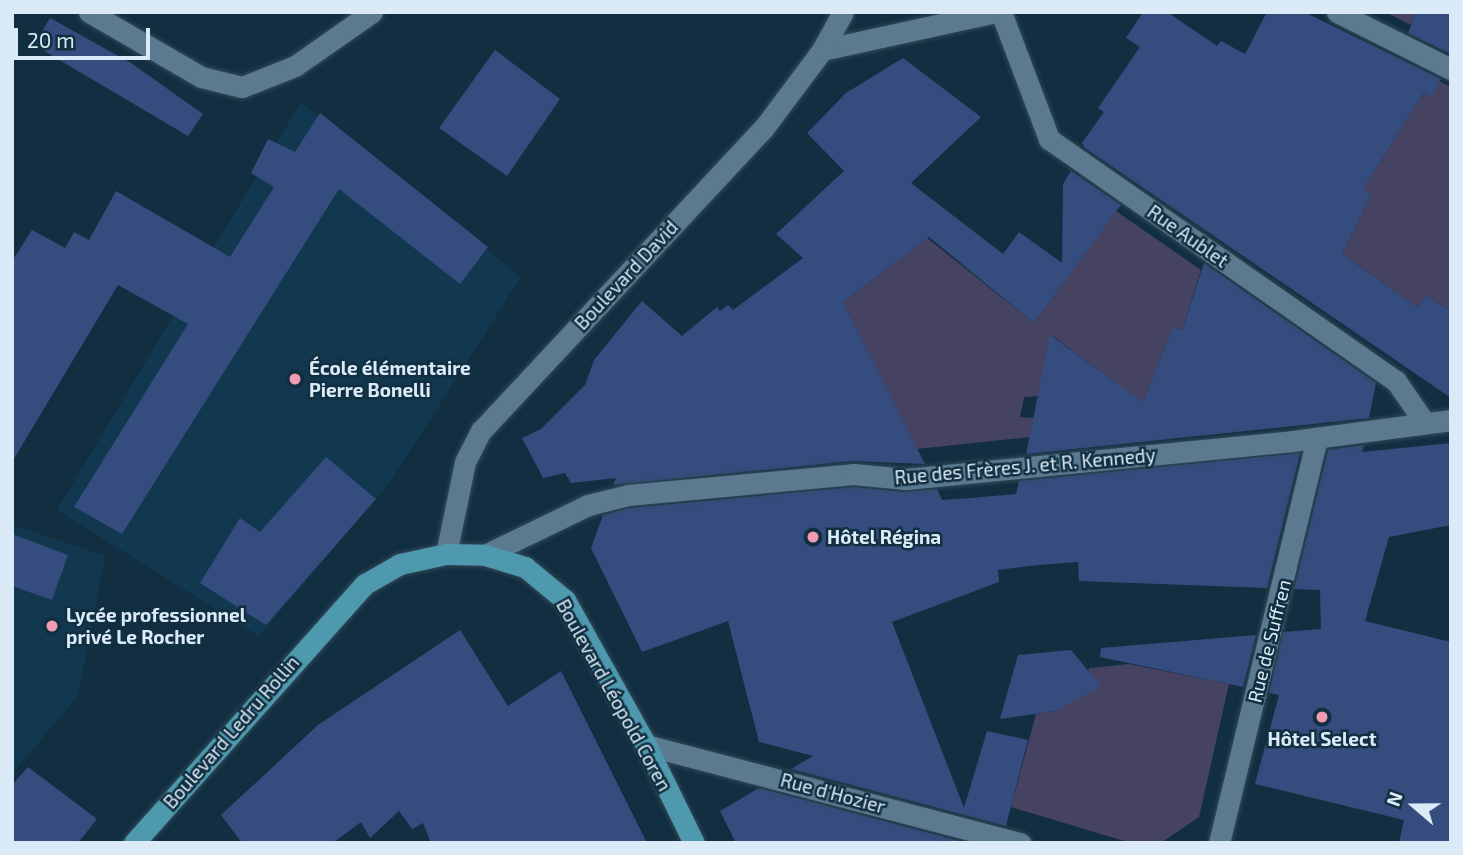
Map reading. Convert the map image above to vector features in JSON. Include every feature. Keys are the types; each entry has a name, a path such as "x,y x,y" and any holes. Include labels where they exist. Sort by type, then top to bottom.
{"main road":[{"name":"Boulevard Léopold Coren","path":"329,621 377,578 400,565 446,554 485,555 525,567 565,600 646,745 694,843"},
{"name":"Boulevard Ledru Rollin","path":"134,843 329,621"}],"street":[{"path":"89,12 201,77 242,87 295,66 372,12"},
{"name":"Boulevard David","path":"446,554 465,462 481,431 763,129 822,50 843,12"},
{"name":"Rue Aublet","path":"822,50 999,12 1049,139 1396,381 1425,423"},
{"path":"1337,12 1451,69"},
{"name":"Rue des Frères J. et R. Kennedy","path":"485,555 588,505 628,495 853,474 906,479 1317,438 1451,420"},
{"name":"Rue de Suffren","path":"1219,843 1317,438"},
{"name":"Rue d'Hozier","path":"646,745 1020,843"}],"shaded area":[{"path":"1385,12 1416,12 1411,25"},
{"path":"1439,81 1451,87 1451,311 1426,296 1417,307 1342,254 1371,195 1363,189 1424,92 1431,96"},
{"name":"École élémentaire Pierre Bonelli","path":"301,102 521,277 391,481 259,636 57,510"},
{"path":"1116,211 1201,270 1182,331 1173,327 1133,427 1119,385 1051,335 1039,396 1024,397 1020,417 1035,418 1030,437 917,449 843,302 927,238 1034,323"},
{"name":"Lycée professionnel privé Le Rocher","path":"12,525 105,556 78,696 12,774"},
{"path":"1129,664 1229,684 1199,817 1161,843 1131,843 1011,807 1036,714 1056,711 1086,683 1089,668"}],"building":[{"path":"1143,12 1167,12 1217,46 1221,41 1245,54 1267,12 1304,12 1441,79 1431,97 1424,92 1363,189 1371,195 1342,254 1417,307 1426,296 1451,311 1451,398 1085,148 1082,143 1104,112 1098,108 1140,47 1126,38"},
{"path":"1416,12 1451,12 1451,54 1408,33"},
{"path":"50,18 131,63 203,114 188,136 34,45"},
{"path":"495,50 560,99 507,176 439,128"},
{"path":"903,58 981,117 911,183 1003,254 1019,232 1062,263 1063,184 1071,171 1121,205 1034,323 929,237 843,302 925,464 852,461 613,485 616,478 571,483 565,473 543,478 522,438 541,429 585,385 594,360 642,301 682,336 717,307 720,311 728,305 733,310 803,258 776,234 844,171 807,133 846,93"},
{"path":"320,113 488,247 460,284 339,189 122,534 74,507 188,324 118,285 12,462 12,261 32,230 65,248 74,232 89,240 116,191 230,257 274,187 251,173 268,139 295,152"},
{"path":"1204,263 1376,383 1369,418 1026,454 1050,335 1143,402 1173,327 1182,331"},
{"path":"1451,443 1451,525 1389,537 1365,621 1451,642 1451,843 1399,843 1404,820 1255,784 1279,695 1269,693 1283,632 1321,629 1320,590 1294,589 1328,450 1364,445 1362,452"},
{"path":"1300,453 1267,588 1079,581 1078,562 1038,565 998,570 999,582 892,622 964,808 987,731 1028,740 1006,826 791,769 813,756 759,742 728,621 642,652 591,548 603,515 630,508 853,487 905,492 937,489 942,500 971,498 1016,494 1019,481"},
{"path":"326,457 376,499 266,625 200,583 240,518 260,532"},
{"path":"12,534 68,555 52,600 12,586"},
{"path":"460,630 508,706 561,671 647,843 431,843 423,823 412,829 399,811 370,838 361,822 333,843 242,843 221,815 318,725"},
{"path":"1256,635 1243,687 1100,657 1101,648"},
{"path":"1071,650 1101,686 1056,711 1000,719 1018,655"},
{"path":"28,767 97,819 78,843 12,843 12,785"},
{"path":"759,788 967,843 736,843 720,811"}],"place":[{"name":"École élémentaire Pierre Bonelli","path":"295,379"},
{"name":"Hôtel Régina","path":"813,537"},
{"name":"Lycée professionnel privé Le Rocher","path":"52,626"},
{"name":"Hôtel Select","path":"1322,717"}]}
